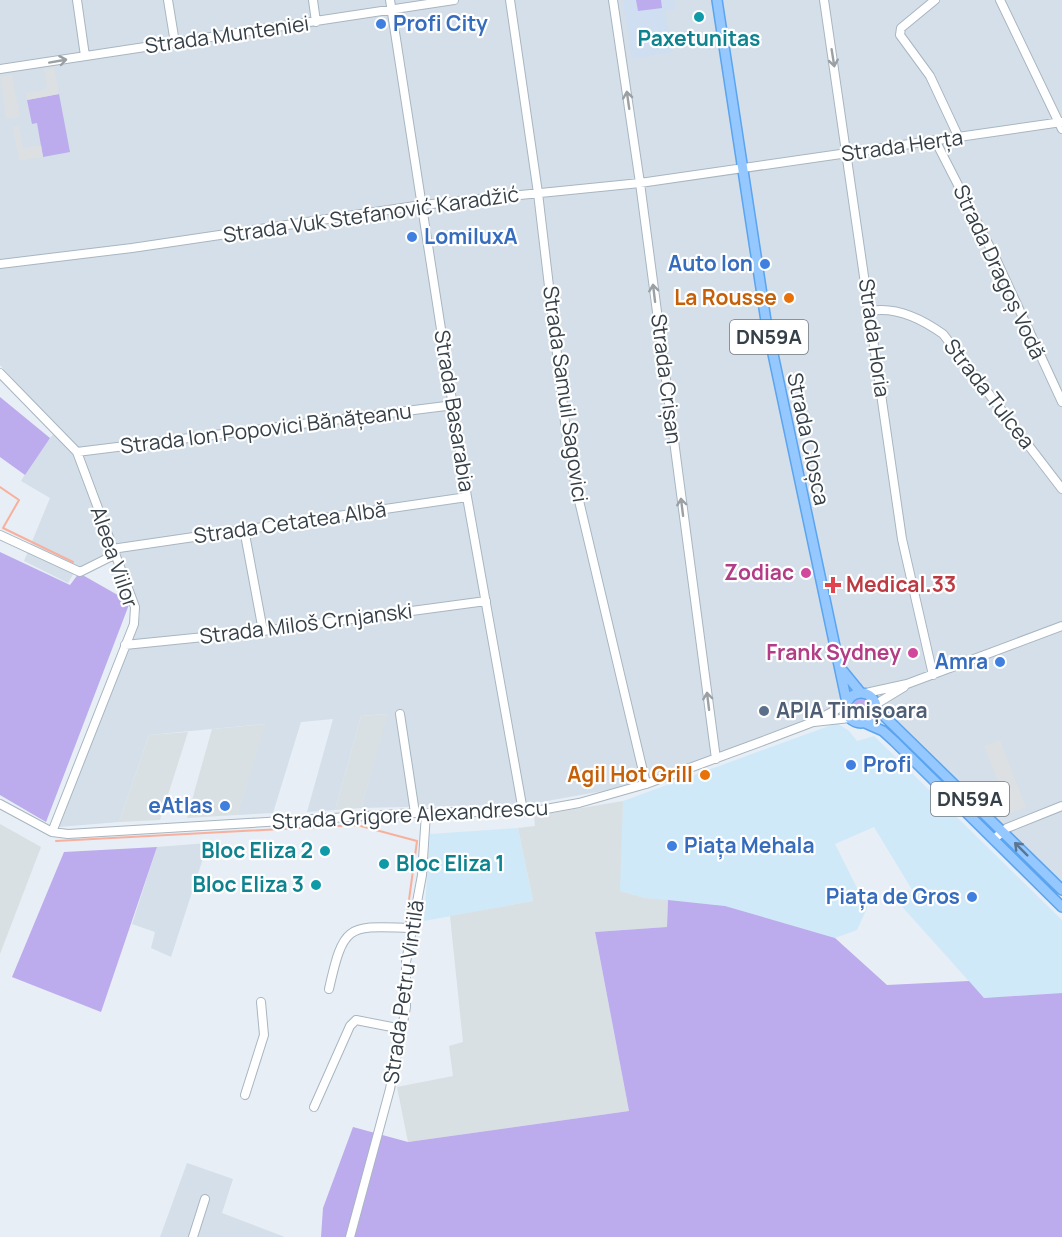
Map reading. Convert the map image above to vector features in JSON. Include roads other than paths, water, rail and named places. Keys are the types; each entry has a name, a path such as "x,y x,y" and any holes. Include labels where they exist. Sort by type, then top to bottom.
{"main road":[{"name":"Strada Cloșca","path":"717,0 766,321 842,669 847,703"},
{"name":"Strada Cloșca","path":"842,669 855,689 863,693"},
{"path":"847,703 852,696 863,693"},
{"name":"DN59A","path":"863,693 1062,890"},
{"name":"DN59A","path":"847,703 850,718 883,731 1062,907"},
{"path":"865,723 874,717 876,707"}],"street":[{"path":"76,0 85,56"},
{"path":"168,0 175,43"},
{"path":"314,0 316,22"},
{"name":"Strada Basarabia","path":"390,0 467,497 524,811"},
{"name":"Strada Munteniei","path":"0,69 454,0"},
{"name":"Strada Samuil Sagovici","path":"510,0 538,193 567,439 574,478 646,784"},
{"name":"Strada Crișan","path":"613,0 640,183 716,759"},
{"name":"Strada Horia","path":"824,0 902,538 933,675"},
{"path":"935,0 901,28 900,35 930,75 959,138"},
{"path":"1000,0 1061,124"},
{"name":"Strada Herța","path":"742,168 1061,124"},
{"name":"Strada Dragoș Vodă","path":"936,142 995,257 1062,402"},
{"name":"Strada Vuk Stefanović Karadžić","path":"0,264 132,248 422,205 640,183 742,168"},
{"name":"Strada Tulcea","path":"870,311 881,309 899,312 929,324 943,334 1062,489"},
{"name":"Aleea Viilor","path":"0,373 77,452 135,608 134,624 52,832"},
{"name":"Strada Ion Popovici Bănățeanu","path":"77,452 454,405"},
{"name":"Strada Cetatea Albă","path":"0,535 80,572 113,552 244,529 467,497"},
{"path":"244,529 263,630"},
{"name":"Strada Miloš Crnjanski","path":"125,645 263,630 486,601"},
{"path":"863,693 908,684 1062,626"},
{"path":"876,707 908,684"},
{"name":"Strada Grigore Alexandrescu","path":"0,804 52,832 68,834 415,813 524,811 579,803 646,784 813,722 847,703"},
{"path":"400,714 415,813"},
{"name":"Strada Grigore Alexandrescu","path":"813,722 850,718"},
{"path":"994,839 1002,830 1062,806"},
{"name":"Strada Petru Vintilă","path":"350,1237 390,1089 406,1007 406,962 422,875 426,813"},
{"path":"329,989 342,944 356,929 368,926 413,928"},
{"path":"245,1095 264,1035 261,1002"},
{"path":"315,1107 350,1026 356,1020 402,1029"},
{"path":"193,1237 205,1199"}],"waterway":[{"path":"0,487 19,500 3,528 73,562"},
{"path":"56,841 357,825 417,841 406,922"}],"place":[{"name":"Paxetunitas","path":"699,17"},
{"name":"Profi City","path":"381,24"},
{"name":"LomiluxA","path":"412,237"},
{"name":"Auto Ion","path":"765,264"},
{"name":"La Rousse","path":"789,298"},
{"name":"Zodiac","path":"806,573"},
{"name":"Medical.33","path":"833,585"},
{"name":"Frank Sydney","path":"913,653"},
{"name":"Amra","path":"1000,662"},
{"name":"APIA Timișoara","path":"764,711"},
{"name":"Profi","path":"851,765"},
{"name":"Agil Hot Grill","path":"705,775"},
{"name":"eAtlas","path":"225,806"},
{"name":"Piața Mehala","path":"672,846"},
{"name":"Bloc Eliza 2","path":"325,851"},
{"name":"Bloc Eliza 1","path":"384,864"},
{"name":"Bloc Eliza 3","path":"316,885"},
{"name":"Piața de Gros","path":"972,897"}]}
